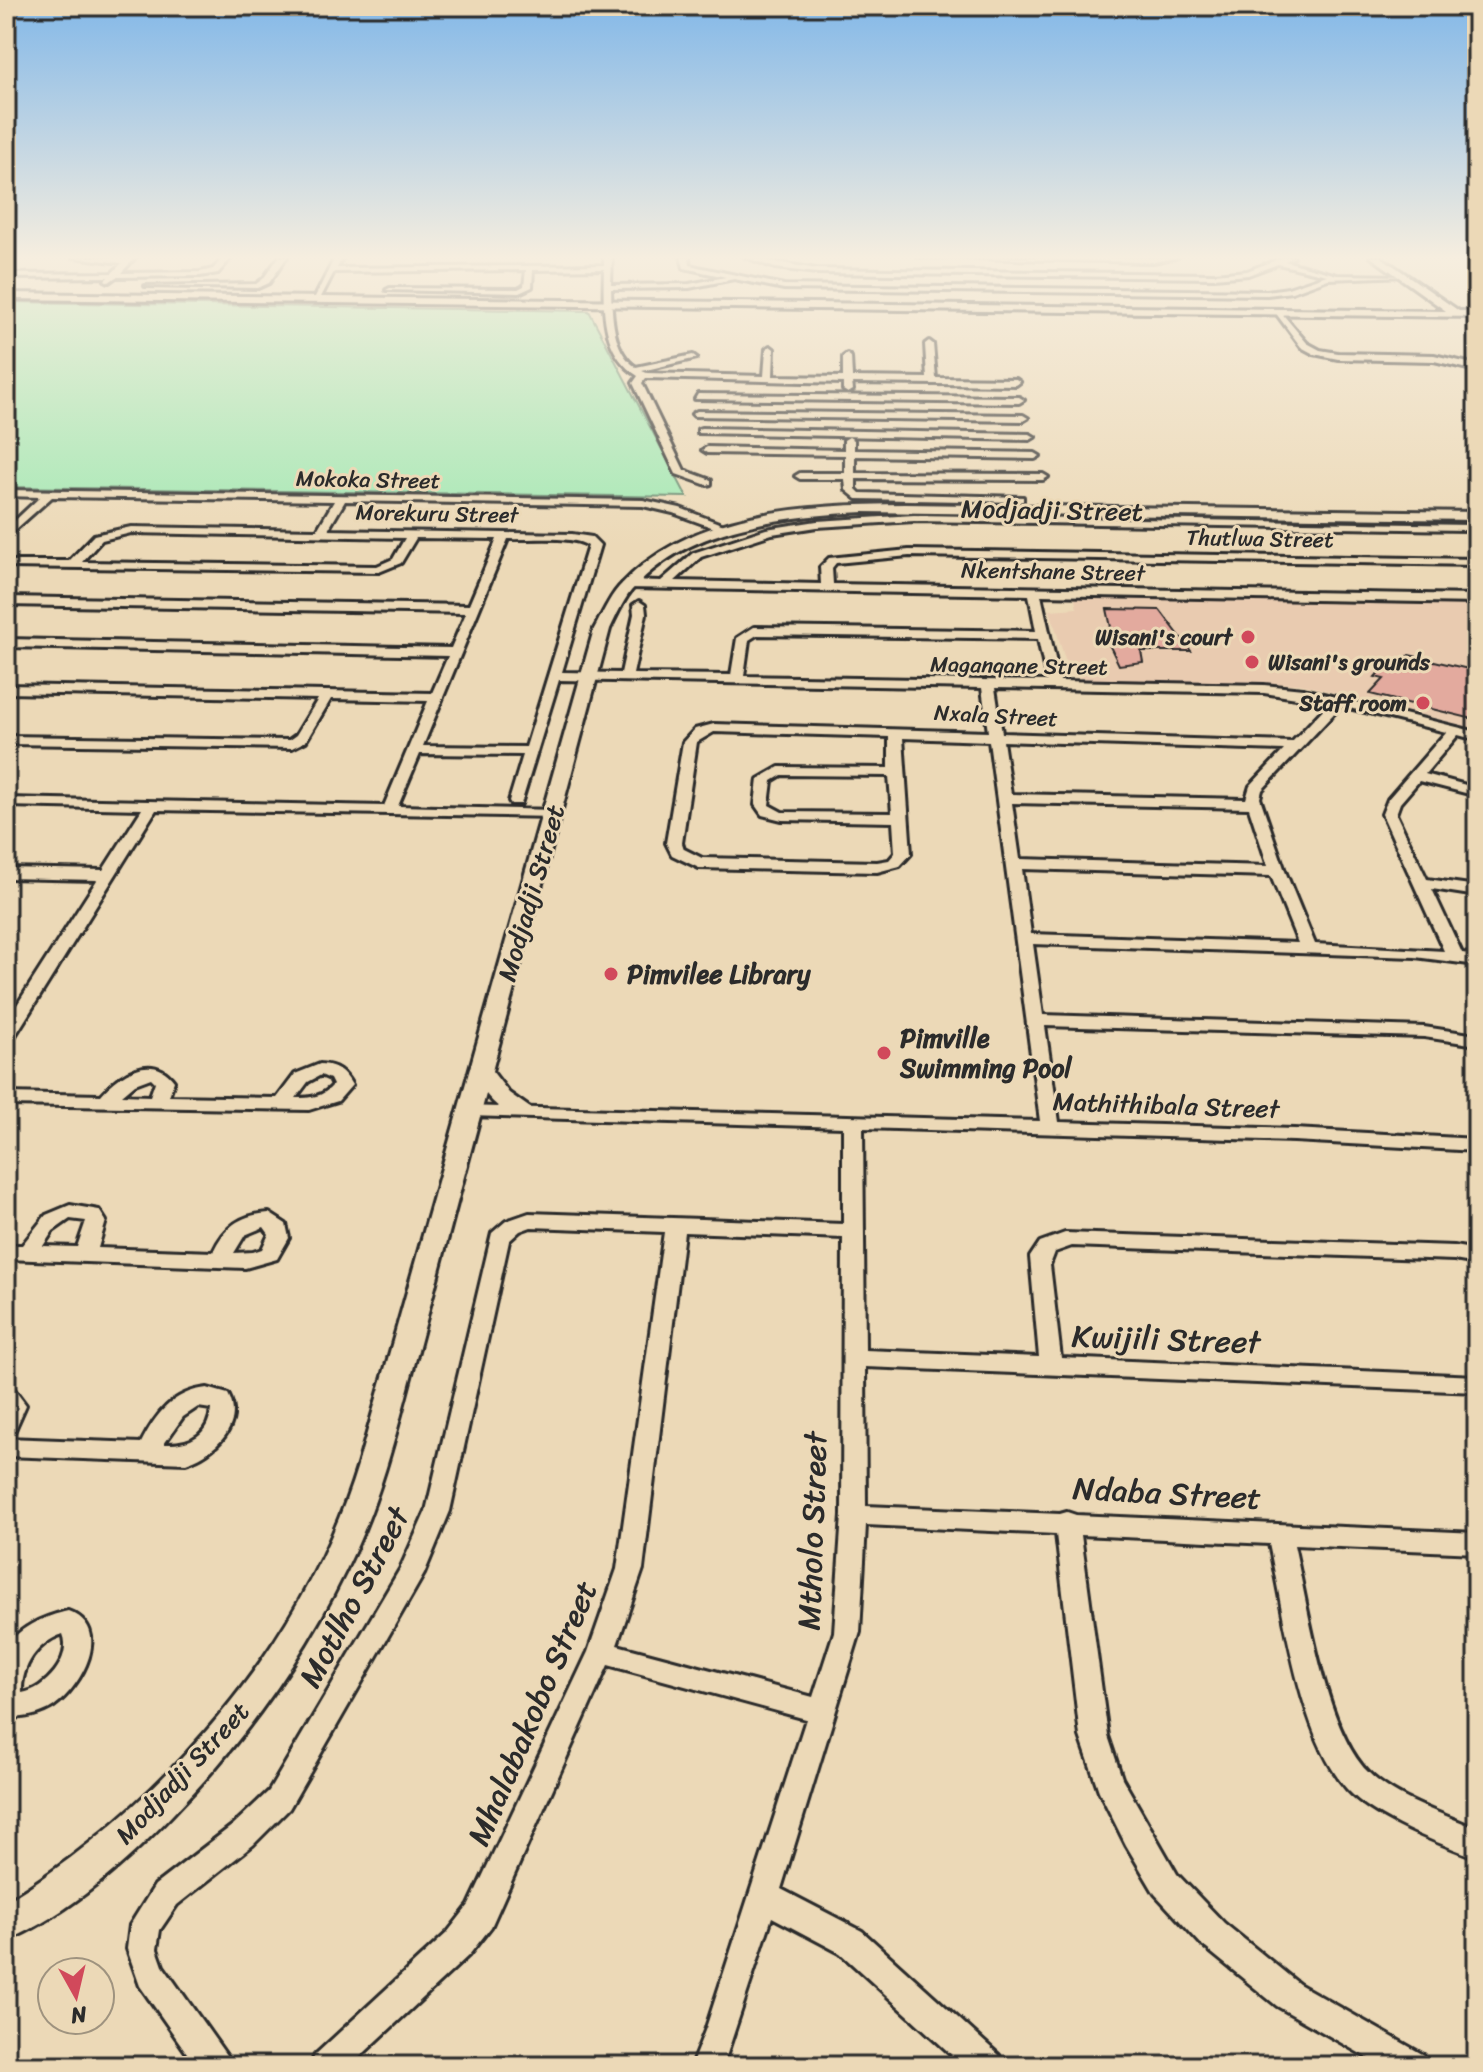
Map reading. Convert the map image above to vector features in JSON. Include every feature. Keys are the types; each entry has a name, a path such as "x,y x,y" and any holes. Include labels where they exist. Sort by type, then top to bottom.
{"street":[{"path":"624,354 639,372 679,378 1016,382"},
{"path":"768,379 770,354"},
{"path":"930,354 932,381"},
{"path":"1338,354 1434,358 1477,368"},
{"path":"639,372 694,356 695,367 679,378"},
{"path":"847,357 851,491 861,496 1019,499"},
{"path":"639,372 637,383 680,472 707,482"},
{"path":"698,397 1019,400"},
{"path":"697,414 1023,418"},
{"path":"701,431 1030,437"},
{"path":"707,450 1035,456"},
{"path":"800,476 1043,477"},
{"name":"Mokoka Street","path":"6,493 643,503 676,510 725,529"},
{"path":"6,535 49,494"},
{"path":"321,533 341,499"},
{"name":"Modjadji Street","path":"6,1923 105,1855 181,1783 241,1713 297,1631 334,1563 363,1494 589,677 610,608 628,584 667,550 725,529 787,516 892,508 1477,516"},
{"path":"6,513 28,514"},
{"path":"665,584 697,555 776,529 850,521 914,518 1468,531 1454,516"},
{"name":"Morekuru Street","path":"73,564 98,537 122,531 577,537 590,540 594,545 516,801"},
{"path":"6,564 379,569 397,561 413,534"},
{"path":"389,811 504,536"},
{"name":"Thutlwa Street","path":"827,587 826,567 831,561 909,553 1477,562"},
{"name":"Nkentshane Street","path":"628,584 1477,599"},
{"path":"1034,591 1054,685"},
{"path":"6,601 473,609"},
{"path":"626,678 640,614 639,605"},
{"path":"737,680 743,638 754,631 1043,635"},
{"path":"6,643 454,652"},
{"name":"Maganqane Street","path":"554,676 1264,689 1303,693 1477,736"},
{"path":"988,684 1050,1127"},
{"path":"6,689 436,697"},
{"path":"6,740 292,744 301,738 327,695"},
{"path":"1308,948 1253,804 1255,789 1339,701"},
{"name":"Nxala Street","path":"900,818 903,854 886,866 699,863 682,857 674,843 690,742 697,733 714,728 997,734 1020,740 1294,746"},
{"path":"1455,730 1393,802 1389,814 1455,956"},
{"path":"896,732 900,818 782,816 767,812 762,805 765,779 779,771 896,772"},
{"path":"415,750 531,751"},
{"path":"1418,776 1477,792"},
{"path":"1006,798 1253,804"},
{"path":"6,802 553,814"},
{"path":"6,1036 152,805"},
{"path":"1015,864 1277,871"},
{"path":"6,873 107,875"},
{"path":"1423,883 1477,891"},
{"path":"1023,939 1308,948 1455,956 1477,960"},
{"path":"1034,1020 1424,1032 1477,1040"},
{"path":"480,1070 501,1098 521,1110"},
{"path":"107,1100 127,1080 138,1074 156,1072 165,1081 158,1101"},
{"path":"6,1099 284,1104"},
{"name":"Mathithibala Street","path":"469,1110 1050,1127 1441,1141 1477,1145"},
{"name":"Mtholo Street","path":"707,2066 722,2028 847,1632 854,1515 853,1121"},
{"path":"29,1252 50,1220 77,1211 92,1215 96,1221 85,1255"},
{"name":"Motlho Street","path":"215,2066 151,1975 142,1949 145,1925 166,1895 243,1835 279,1800 411,1574 438,1511 499,1238 513,1226 529,1220 853,1231"},
{"name":"Mhalabakobo Street","path":"326,2066 458,1944 480,1916 601,1652 630,1569 675,1225"},
{"path":"1051,1366 1039,1265 1042,1253 1051,1243 1079,1239 1454,1253 1477,1257"},
{"path":"6,1252 221,1259"},
{"name":"Kwijili Street","path":"852,1358 1477,1384"},
{"path":"6,1395 14,1405 6,1426"},
{"path":"6,1447 148,1452"},
{"name":"Ndaba Street","path":"854,1515 1067,1522 1477,1543"},
{"path":"1067,1522 1094,1736 1109,1782 1166,1884 1213,1934 1288,1995 1413,2066"},
{"path":"1279,1533 1326,1727 1343,1764 1370,1791 1477,1844"},
{"path":"601,1652 823,1712"},
{"path":"763,1896 851,1942 988,2066"}],"shaded area":[{"path":"1074,596 1477,605 1477,729 1300,684 1082,679 1069,673 1050,610 1077,608"}],"green space":[{"path":"6,354 611,354 687,497 6,487"}],"building":[{"path":"1107,609 1160,610 1191,651 1141,651 1143,662 1119,665 1103,632 1112,632"},
{"path":"1409,655 1477,671 1477,720 1370,694 1384,679 1375,677 1389,661 1401,664"}],"place":[{"name":"Wisani's court","path":"1248,637"},
{"name":"Wisani's grounds","path":"1252,662"},
{"name":"Staff room","path":"1423,703"},
{"name":"Pimvilee Library","path":"611,974"},
{"name":"Pimville Swimming Pool","path":"884,1053"}]}
